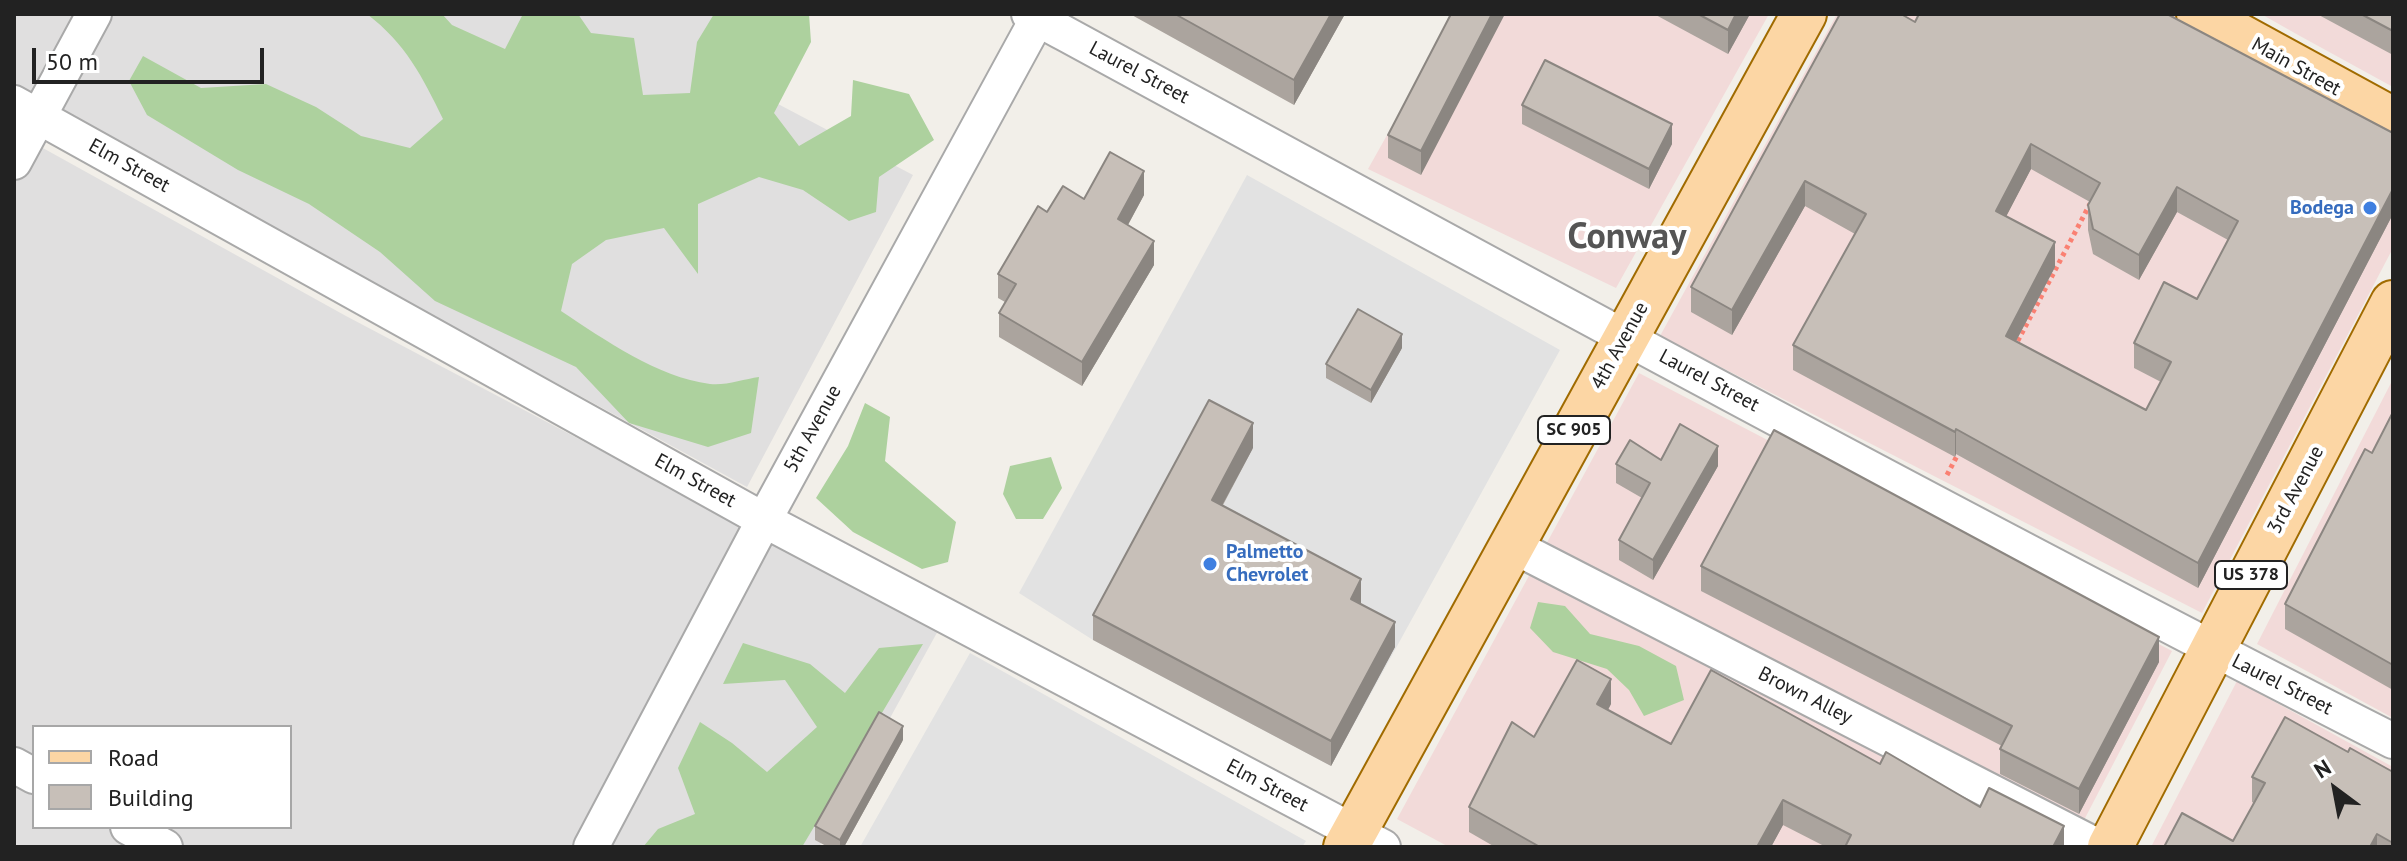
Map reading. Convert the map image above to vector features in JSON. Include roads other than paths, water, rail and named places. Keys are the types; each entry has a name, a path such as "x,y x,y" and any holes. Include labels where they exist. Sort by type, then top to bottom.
{"main road":[{"name":"4th Avenue","path":"1361,842 1511,545 1804,14"},
{"name":"Main Street","path":"2199,14 2243,24 2393,120"},
{"name":"3rd Avenue","path":"2110,847 2393,303"}],"street":[{"path":"14,162 26,110 94,14"},
{"name":"Laurel Street","path":"1035,16 1933,501 2393,741"},
{"name":"5th Avenue","path":"591,847 1035,16"},
{"name":"Elm Street","path":"26,110 764,520 1361,842"},
{"name":"Brown Alley","path":"1511,545 2099,847"},
{"path":"14,765 32,775"},
{"path":"132,829 165,847"}],"place":[{"name":"Bodega","path":"2370,208"},
{"name":"Palmetto Chevrolet","path":"1210,564"}],"district":[{"name":"Conway","path":"1627,238"}]}
